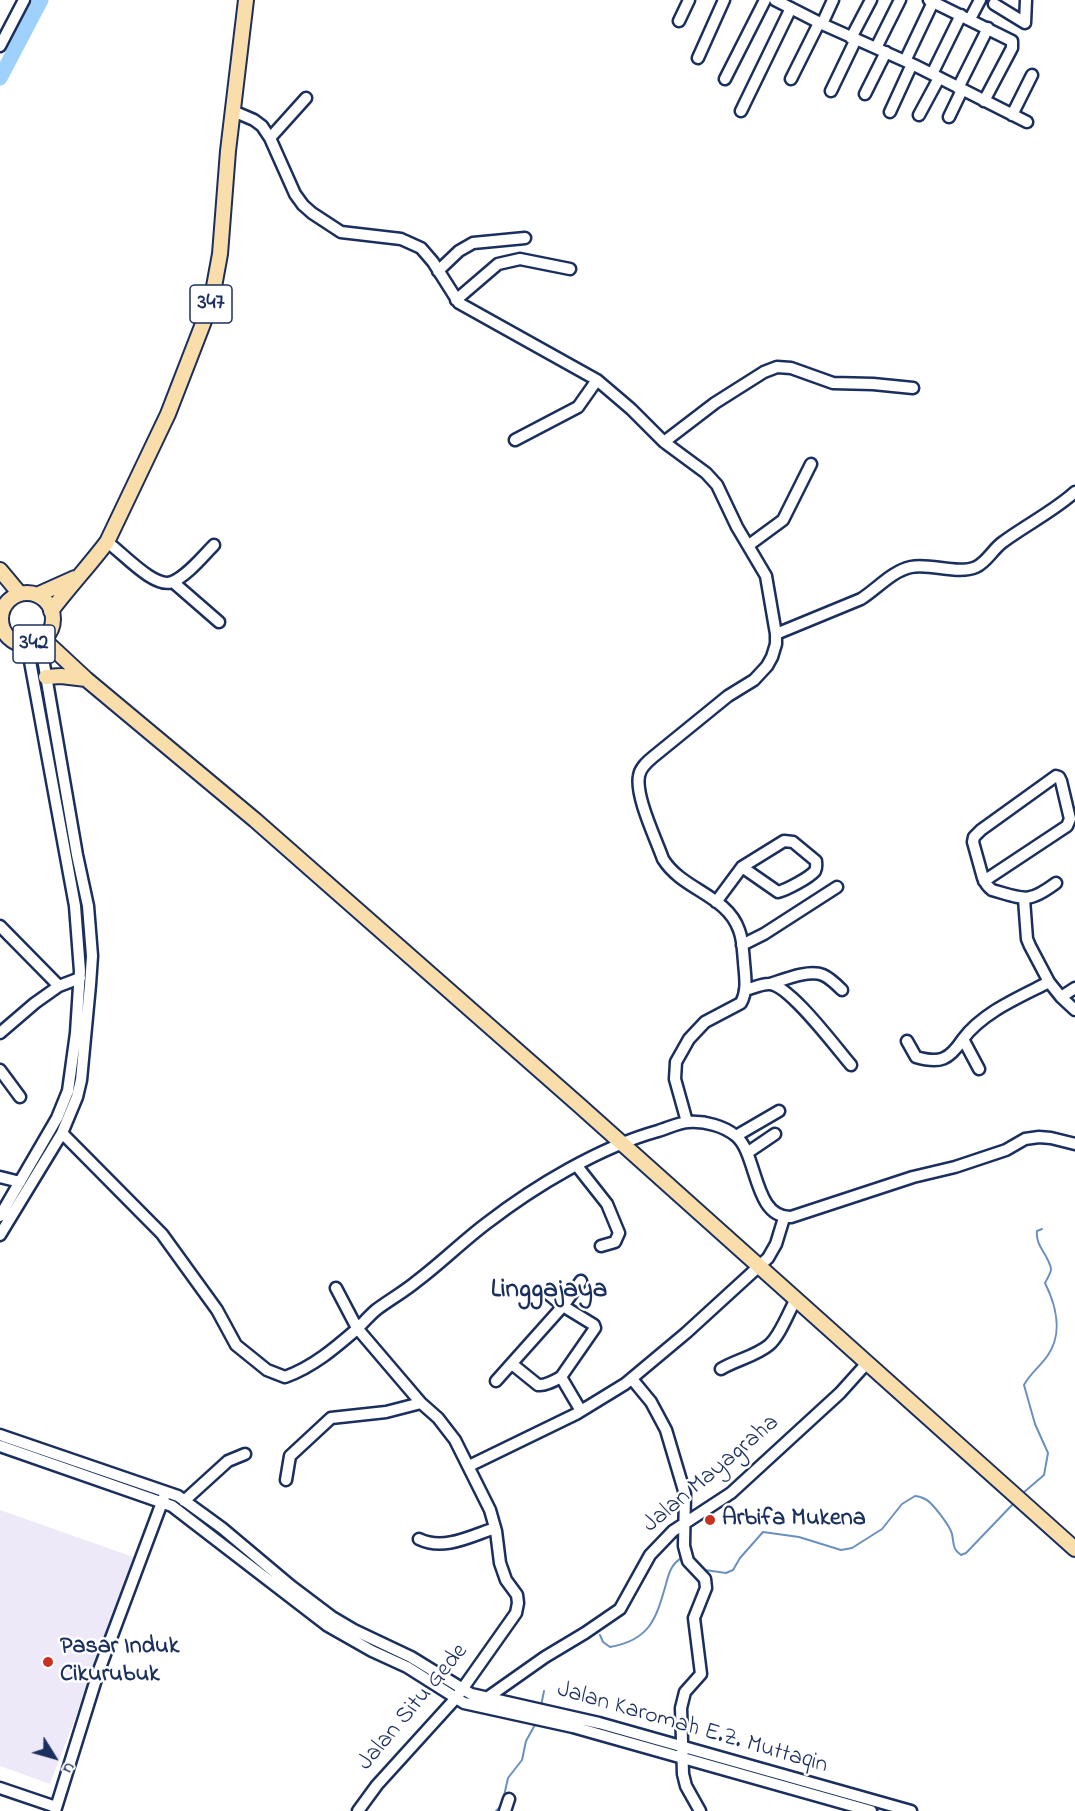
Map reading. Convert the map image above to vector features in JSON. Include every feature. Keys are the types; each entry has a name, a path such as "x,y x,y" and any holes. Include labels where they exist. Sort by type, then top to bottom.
{"main road":[{"name":"347","path":"77,577 94,560 107,542 168,414 211,303 220,254 246,0"},
{"path":"0,570 9,596"},
{"path":"37,595 77,577"},
{"path":"64,658 52,617 77,577"},
{"name":"342","path":"28,593 37,595 46,601 52,617 49,632 37,642 19,644 5,642 1,624 2,611 9,596 28,593"},
{"path":"37,642 64,658 255,820 1075,1549"},
{"path":"46,677 69,676 86,679"}],"street":[{"path":"0,46 24,0"},
{"path":"679,21 689,0"},
{"path":"698,58 724,0"},
{"path":"725,79 765,0"},
{"path":"775,0 796,6 820,23 881,50 1027,122"},
{"path":"791,79 834,0"},
{"path":"831,91 871,0"},
{"path":"865,94 900,0"},
{"path":"920,115 935,76 965,17 980,0"},
{"path":"993,4 1025,22 1026,0"},
{"path":"890,112 908,63 938,2 1011,39 1013,43 984,101"},
{"path":"741,111 796,6"},
{"path":"950,117 988,28"},
{"path":"1012,115 1032,75"},
{"path":"270,138 306,98"},
{"path":"233,111 257,122 270,138 295,194 312,213 341,232 401,239 421,248 456,300 597,380 631,409 664,442 712,479 766,576 776,634 776,644 767,666 754,680 729,696 653,757 642,767 638,776 642,804 668,867 678,877 730,913 741,932 746,990 741,1003 705,1022 696,1030 676,1062 675,1079 687,1122"},
{"path":"438,271 472,243 525,238"},
{"path":"456,300 498,264 520,259 570,268"},
{"path":"664,442 715,403 764,372 777,367 791,368 833,383 913,388"},
{"path":"514,440 578,407 597,380"},
{"path":"748,545 783,520 811,464"},
{"path":"776,634 861,599 885,580 909,567 964,570 977,567 1001,543 1075,492"},
{"path":"107,542 154,579 165,584 183,575 214,545"},
{"path":"173,582 219,622"},
{"path":"1,1225 62,1133 77,1097 81,1033 92,956 88,906 46,677 37,642"},
{"path":"1,1225 20,1182 57,1118 68,1090 81,1033 75,906 37,642"},
{"path":"984,881 1062,830 1069,823 1070,819 1059,777 1053,777 976,833 973,842 984,881 992,890 1024,899 1034,897 1056,883"},
{"path":"716,902 742,867 784,841 792,843 817,864 814,871 794,885 778,892 742,867"},
{"path":"742,945 764,934 837,887"},
{"path":"1024,899 1027,939 1049,982 1060,997 1075,1010"},
{"path":"75,906 88,906"},
{"path":"0,926 59,986"},
{"path":"746,990 794,976 814,973 831,980 842,990"},
{"path":"0,1033 59,986 80,978"},
{"path":"907,1041 916,1057 930,1061 943,1059 953,1054 970,1030 989,1015 1049,982"},
{"path":"770,984 791,997 824,1031 851,1065"},
{"path":"1060,997 1075,988"},
{"path":"963,1039 979,1069"},
{"path":"0,1070 20,1097"},
{"path":"736,1136 779,1111"},
{"path":"62,1133 162,1234 217,1310 236,1345 267,1370 285,1377 307,1368 333,1350 375,1311 417,1282 487,1223 551,1180 621,1144 687,1122 708,1123 721,1127 736,1136 747,1153 764,1199 784,1218 913,1177 956,1167 1006,1150 1025,1139 1051,1138 1075,1144"},
{"path":"747,1153 775,1134"},
{"path":"577,1166 607,1204 619,1233 615,1242 601,1246"},
{"path":"0,1177 20,1182"},
{"path":"469,1466 579,1412 632,1378 686,1333 768,1258 776,1244 784,1218"},
{"path":"496,1381 563,1306 581,1281"},
{"name":"Jalan Situ Gede","path":"336,1288 357,1328 455,1440 490,1510 500,1563 506,1580 517,1595 518,1603 516,1613 459,1693 377,1785 358,1811"},
{"path":"512,1364 542,1386 559,1378 595,1328 594,1325 563,1306 548,1293"},
{"path":"722,1369 768,1346 774,1340 796,1299"},
{"name":"Jalan Mayagraha","path":"476,1706 545,1657 620,1609 650,1555 673,1531 731,1493 840,1393 867,1364"},
{"path":"559,1378 579,1412"},
{"path":"632,1378 651,1402 666,1430 685,1494 684,1546 687,1557 705,1579 706,1588 694,1618 701,1674 685,1692 681,1708 683,1774 686,1786 700,1811"},
{"path":"286,1480 290,1456 332,1418 387,1412 421,1403"},
{"path":"0,1435 166,1492 184,1501 222,1528 332,1617 411,1657 459,1693"},
{"path":"0,1446 172,1506 328,1626 372,1651 459,1693"},
{"path":"184,1501 228,1461 245,1454"},
{"path":"0,1788 56,1809 98,1673 166,1492"},
{"path":"419,1539 448,1544 495,1528"},
{"name":"Jalan Karomah E.Z. Muttaqin","path":"459,1693 488,1697 871,1811"},
{"name":"Jalan Karomah E.Z. Muttaqin","path":"459,1693 465,1703 476,1706 535,1712"},
{"name":"Jalan Karomah E.Z. Muttaqin","path":"682,1753 911,1811"},
{"path":"505,1811 509,1799"}],"shaded area":[{"name":"Pasar Induk Cikurubuk","path":"0,1510 136,1558 50,1784 0,1766"}],"waterway":[{"path":"0,78 41,0"},
{"path":"1023,1493 1044,1475 1048,1453 1035,1424 1024,1385 1048,1355 1053,1346 1057,1328 1055,1310 1045,1283 1051,1269 1037,1236 1037,1231 1042,1229"},
{"path":"691,1555 705,1570 726,1573 733,1570 740,1558 763,1532 799,1537 841,1550 852,1548 882,1529 902,1504 915,1496 928,1501 940,1515 951,1530 955,1548 961,1555 966,1553 1013,1504"},
{"path":"600,1635 603,1642 610,1647 623,1644 643,1633 659,1608 672,1568 683,1557"},
{"path":"541,1706 544,1691"},
{"path":"496,1811 502,1805 508,1778 522,1760 526,1741 536,1723"}],"place":[{"name":"Arbifa Mukena","path":"710,1520"},
{"name":"Pasar Induk Cikurubuk","path":"48,1662"}],"district":[{"name":"Linggajaya","path":"549,1292"}]}
